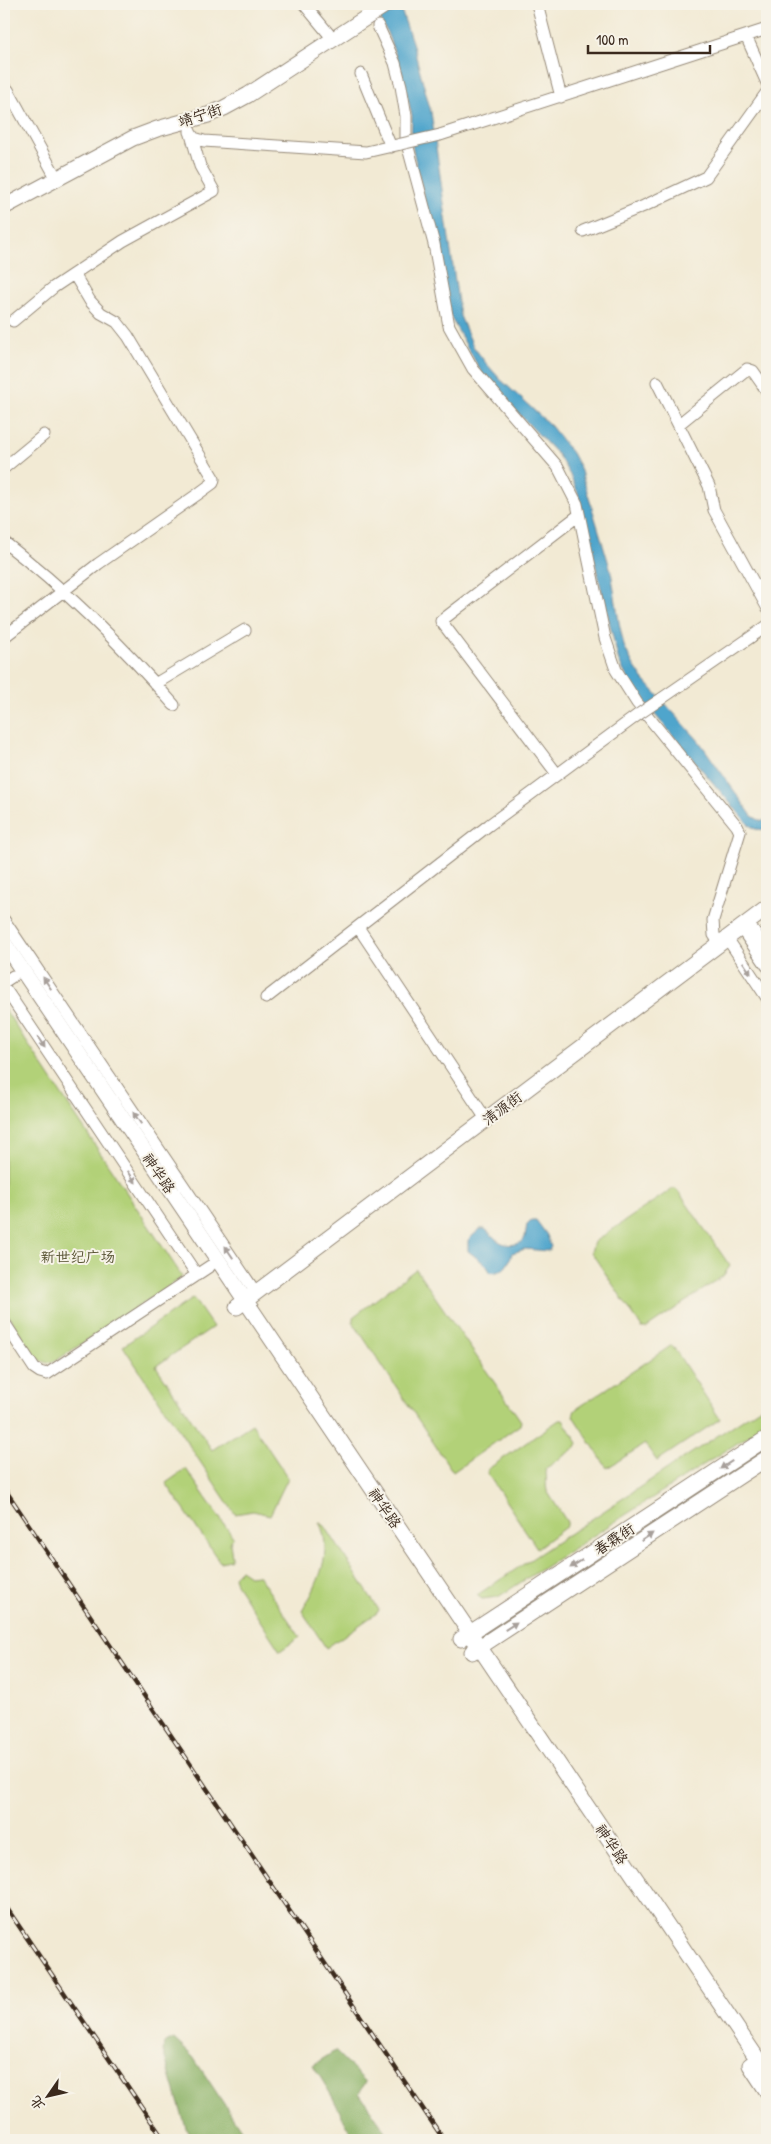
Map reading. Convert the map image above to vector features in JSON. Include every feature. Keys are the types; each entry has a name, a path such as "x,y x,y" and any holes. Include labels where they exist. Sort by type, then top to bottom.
{"main road":[{"name":"靖宁街","path":"4,207 133,138 157,128 188,126 248,95 333,39 374,20 387,4"},
{"name":"清源街","path":"747,932 767,908"},
{"name":"清源街","path":"246,1305 486,1119 726,943 767,921"},
{"name":"神华路","path":"4,943 767,2091"},
{"name":"清源街","path":"246,1305 726,943"},
{"name":"神华路","path":"4,962 7,981 204,1270 246,1305"},
{"name":"春霖街","path":"466,1636 767,1438"},
{"name":"春霖街","path":"475,1650 767,1458"},
{"name":"神华路","path":"475,1650 767,2073"}],"street":[{"path":"304,4 333,39"},
{"path":"538,4 561,98"},
{"path":"374,20 395,63 401,86 406,116 406,140 434,244 449,326 473,369 558,467 571,489 579,515 605,638 616,670 637,703 740,832 713,920 714,935 726,943 767,998"},
{"path":"188,126 194,138 212,142 366,152 440,135 561,98 767,29"},
{"path":"746,36 767,83"},
{"path":"361,74 396,146"},
{"path":"4,93 8,90 57,179"},
{"path":"583,231 644,206 706,177 767,92"},
{"path":"13,321 74,274 123,241 214,191 200,166 188,126"},
{"path":"4,637 62,592 213,483 214,478 128,336 117,322 101,313 90,301 74,274"},
{"path":"679,424 747,369 753,371 767,391"},
{"path":"657,382 709,486 718,518 767,608"},
{"path":"4,468 44,435"},
{"path":"557,774 442,621 579,515"},
{"path":"4,542 89,616 174,705"},
{"path":"266,998 557,774 639,714 767,626"},
{"path":"156,684 245,630"},
{"path":"4,920 246,1305"},
{"path":"358,927 486,1119"},
{"path":"747,932 767,951"},
{"path":"747,932 767,966"},
{"path":"4,1322 34,1368 47,1374 204,1270"}],"green space":[{"name":"新世纪广场","path":"4,1008 182,1276 57,1360 48,1363 38,1360 4,1309"},
{"path":"672,1189 676,1189 680,1194 730,1266 723,1276 647,1328 642,1328 591,1252 594,1242"},
{"path":"416,1269 521,1421 520,1425 453,1472 353,1322 353,1317"},
{"path":"193,1298 213,1327 156,1366 212,1450 252,1424 288,1478 270,1515 253,1511 235,1514 123,1346"},
{"path":"672,1345 720,1419 657,1461 645,1444 607,1468 573,1416 575,1410"},
{"path":"767,1403 767,1424 498,1597 482,1599 477,1595"},
{"path":"559,1420 563,1420 578,1443 576,1447 545,1469 546,1485 547,1491 567,1522 567,1526 537,1548 487,1473 488,1469"},
{"path":"186,1469 233,1537 230,1543 232,1557 230,1560 220,1562 166,1483"},
{"path":"319,1522 325,1526 379,1610 326,1648 302,1611 314,1590 322,1568 325,1544"},
{"path":"240,1570 249,1576 258,1575 300,1637 280,1651 236,1584 234,1576"},
{"path":"174,2039 193,2057 248,2140 193,2140 186,2128 163,2051 164,2044"},
{"path":"335,2051 366,2082 359,2093 392,2140 354,2140 333,2098 313,2065"}],"water":[{"path":"369,4 399,4 412,42 431,112 460,316 473,346 500,379 551,426 572,453 580,468 611,571 624,646 633,664 643,679 699,741 752,816 761,821 767,820 767,830 755,829 748,824 646,704 629,681 619,662 578,493 570,475 558,455 484,377 451,318 411,141 412,116 401,70 386,30"},
{"path":"531,1220 536,1220 547,1235 551,1247 548,1251 525,1249 512,1253 505,1267 491,1273 486,1265 468,1251 468,1240 480,1229 485,1229 502,1243 511,1245 521,1243 525,1237 527,1224"}],"railway":[{"path":"4,1488 444,2140"},
{"path":"4,1904 164,2140"}]}
